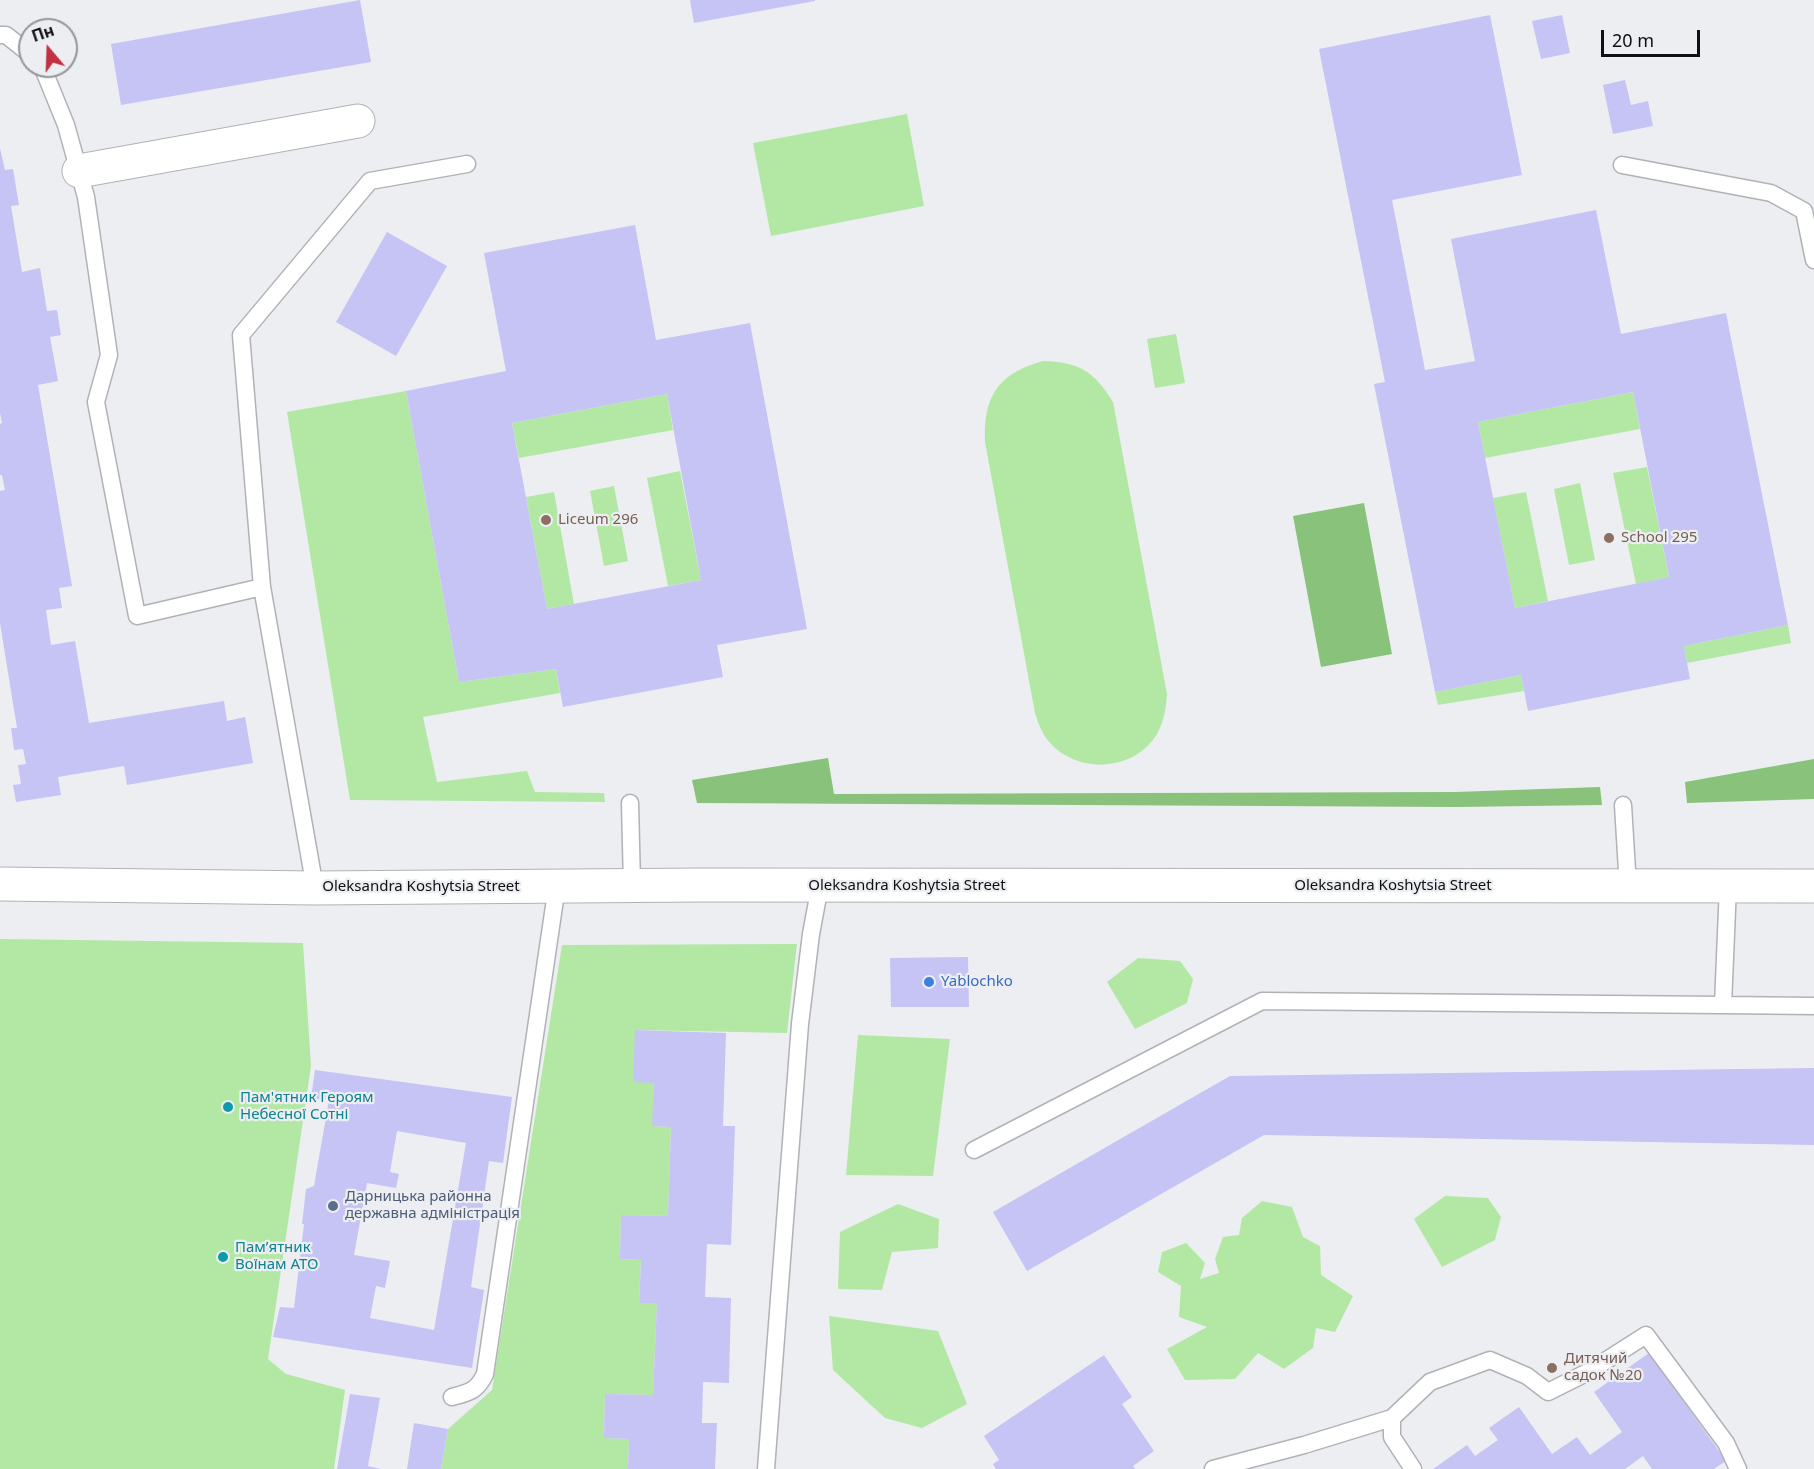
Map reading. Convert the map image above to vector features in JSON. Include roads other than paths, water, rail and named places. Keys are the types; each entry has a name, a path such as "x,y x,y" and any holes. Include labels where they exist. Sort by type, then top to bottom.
{"street":[{"path":"79,171 358,121"},
{"name":"Oleksandra Koshytsia Street","path":"0,884 315,888 632,885 1814,886"}],"lane":[{"path":"0,34 6,35 18,44"},
{"path":"47,78 66,125 86,197 109,355 96,402 137,616 262,586"},
{"path":"315,888 262,586 241,335 370,181 467,164"},
{"path":"1622,165 1771,193 1809,210 1814,260"},
{"path":"630,803 632,885"},
{"path":"1623,805 1628,887"},
{"path":"452,1397 480,1387 485,1374 557,886"},
{"path":"766,1469 800,1024 811,934 820,886"},
{"path":"1723,1005 1728,886"},
{"path":"974,1150 1262,1001 1814,1006"},
{"path":"1213,1469 1304,1445 1392,1418 1430,1382 1490,1360 1527,1376 1548,1392 1588,1372 1646,1335 1726,1443 1738,1469"},
{"path":"1392,1418 1392,1437 1413,1469"}],"place":[{"name":"Liceum 296","path":"546,520"},
{"name":"School 295","path":"1609,538"},
{"name":"Yablochko","path":"929,982"},
{"name":"Пам'ятник Героям Небесної Сотні","path":"228,1107"},
{"name":"Дарницька районна державна адміністрація","path":"333,1206"},
{"name":"Пам’ятник Воїнам АТО","path":"223,1257"},
{"name":"Дитячий садок №20","path":"1552,1368"}]}
